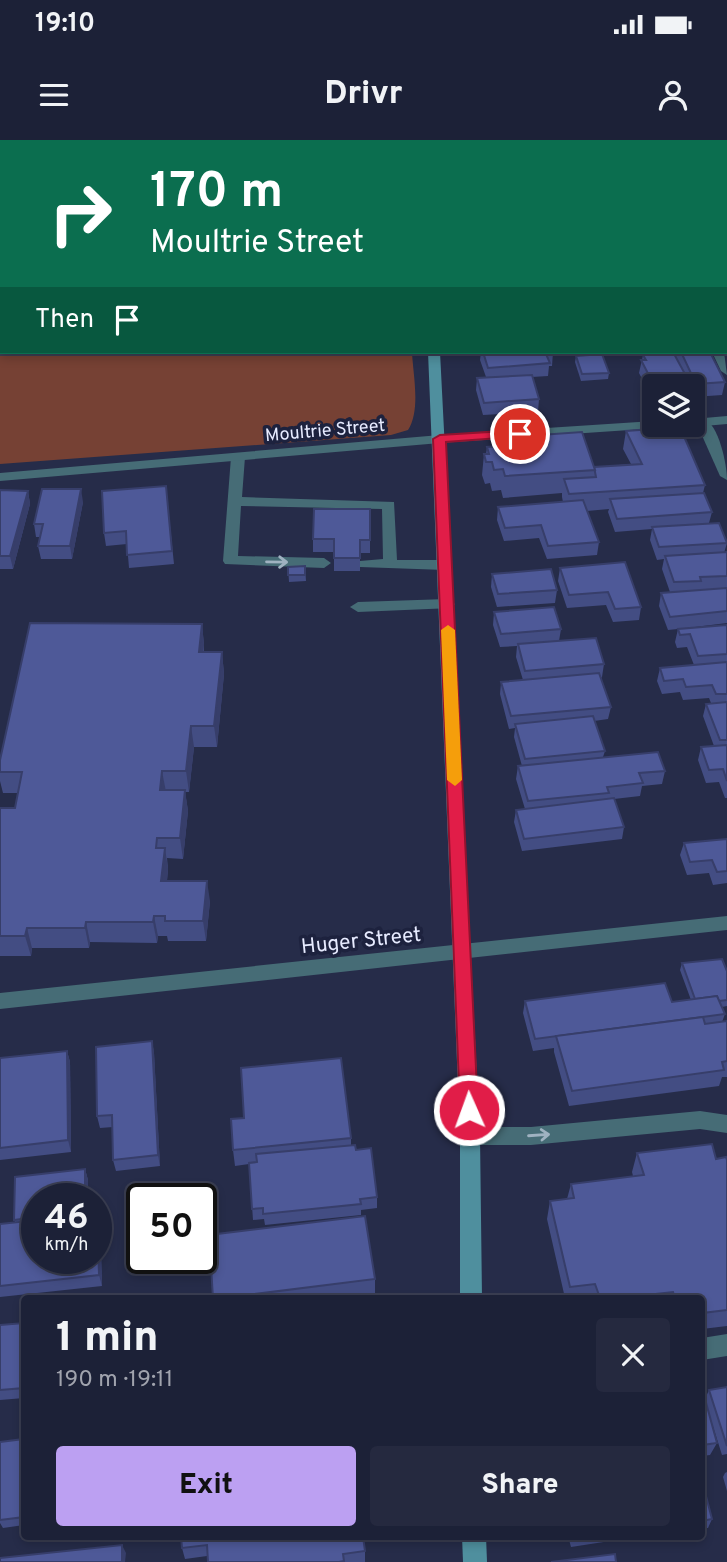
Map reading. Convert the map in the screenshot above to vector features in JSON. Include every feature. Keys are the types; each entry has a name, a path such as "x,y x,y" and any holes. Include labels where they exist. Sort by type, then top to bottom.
{"main road":[{"path":"435,354 470,1136 471,1295"},
{"path":"474,1540 475,1562"}],"street":[{"path":"719,354 727,371"},
{"path":"705,422 727,421"},
{"name":"Moultrie Street","path":"0,477 440,439 642,426"},
{"path":"705,435 727,476"},
{"path":"238,457 230,561 324,563"},
{"path":"235,500 389,505 390,564"},
{"path":"365,564 445,565"},
{"path":"358,607 447,604"},
{"name":"Huger Street","path":"0,1000 727,923"},
{"path":"470,1136 531,1136 700,1120 727,1125"},
{"path":"705,1349 727,1345"}],"shaded area":[{"path":"0,354 412,354 415,403 412,422 408,430 391,435 0,464"}],"building":[{"path":"484,354 546,354 550,363 488,368"},
{"path":"602,354 609,373 582,374 576,356"},
{"path":"674,354 685,374 648,374 641,360 646,360 643,355"},
{"path":"682,354 711,354 725,382 705,383 705,374 691,374"},
{"path":"532,375 539,399 484,403 477,378"},
{"path":"642,430 642,437 684,437 705,485 569,494 564,479 596,477 594,467 642,464 626,431"},
{"path":"582,432 595,470 505,476 503,469 494,470 492,462 486,462 484,454 489,454 487,447 498,446 496,438"},
{"path":"166,486 172,551 127,555 126,531 104,533 102,491"},
{"path":"42,489 81,489 70,546 38,546 43,524 34,524"},
{"path":"0,490 28,491 10,556 0,556"},
{"path":"704,493 712,512 617,519 610,499"},
{"path":"583,500 599,542 548,546 541,525 505,528 498,507"},
{"path":"314,509 370,509 370,540 360,540 360,558 334,558 334,539 313,539"},
{"path":"719,523 727,543 659,547 652,527"},
{"path":"727,552 727,576 700,577 701,581 674,582 665,556"},
{"path":"625,562 641,607 615,609 608,592 569,595 560,568"},
{"path":"305,566 305,575 288,575 288,567"},
{"path":"551,569 557,590 498,594 492,574"},
{"path":"727,588 727,611 670,617 661,593"},
{"path":"554,607 561,629 501,634 494,612"},
{"path":"30,623 202,624 199,652 222,652 214,726 191,726 186,771 162,771 160,790 185,790 180,838 157,838 156,848 165,848 161,881 207,881 203,921 165,921 165,916 154,916 153,922 86,922 85,928 27,928 25,936 0,936 0,808 15,808 22,772 0,772 0,760"},
{"path":"727,625 727,654 698,656 690,634 680,635 678,629"},
{"path":"596,638 604,664 525,671 518,644"},
{"path":"727,662 727,694 716,694 712,685 686,687 683,679 664,681 660,668"},
{"path":"599,673 611,707 511,716 501,682"},
{"path":"727,702 727,740 720,740 706,704"},
{"path":"593,716 605,751 525,759 515,724"},
{"path":"727,745 727,781 723,769 709,770 701,747"},
{"path":"658,752 665,771 639,773 643,783 607,787 609,793 528,801 518,766"},
{"path":"614,798 624,827 524,839 516,810"},
{"path":"727,839 727,871 717,872 712,860 690,862 684,843"},
{"path":"722,959 727,971 727,1000 719,1001 717,996 695,999 682,963"},
{"path":"665,983 672,1002 717,996 725,1014 535,1039 525,1001"},
{"path":"703,1017 705,1024 727,1021 727,1061 722,1062 724,1070 572,1091 556,1036"},
{"path":"152,1041 158,1155 113,1160 112,1115 97,1116 96,1047"},
{"path":"67,1051 68,1140 0,1148 0,1058"},
{"path":"341,1058 351,1138 233,1150 231,1119 244,1118 241,1068"},
{"path":"712,1144 716,1159 726,1157 727,1310 705,1313 705,1295 674,1295 673,1292 599,1295 595,1284 570,1287 550,1201 574,1198 571,1184 644,1175 637,1153"},
{"path":"355,1145 356,1150 371,1148 377,1197 360,1199 361,1204 263,1214 263,1208 252,1209 249,1163 257,1162 256,1154"},
{"path":"85,1169 85,1183 21,1183 21,1219 14,1220 15,1177"},
{"path":"365,1216 375,1279 247,1295 213,1295 211,1274 217,1274 217,1234"},
{"path":"21,1222 21,1274 99,1275 0,1286 0,1224"},
{"path":"21,1323 21,1388 0,1390 0,1325"},
{"path":"727,1387 727,1446 709,1390"},
{"path":"705,1399 717,1443 705,1445"},
{"path":"21,1439 21,1517 0,1520 0,1442"},
{"path":"705,1492 712,1519 705,1520"},
{"path":"181,1540 364,1540 365,1551 343,1554 344,1561 339,1562 208,1562 207,1545 182,1548"},
{"path":"122,1545 122,1562 0,1562 0,1558"},
{"path":"615,1554 616,1562 551,1562"}],"slow traffic":[{"path":"448,630 455,780"}],"route":[{"path":"469,1110 440,439 520,434"}]}
